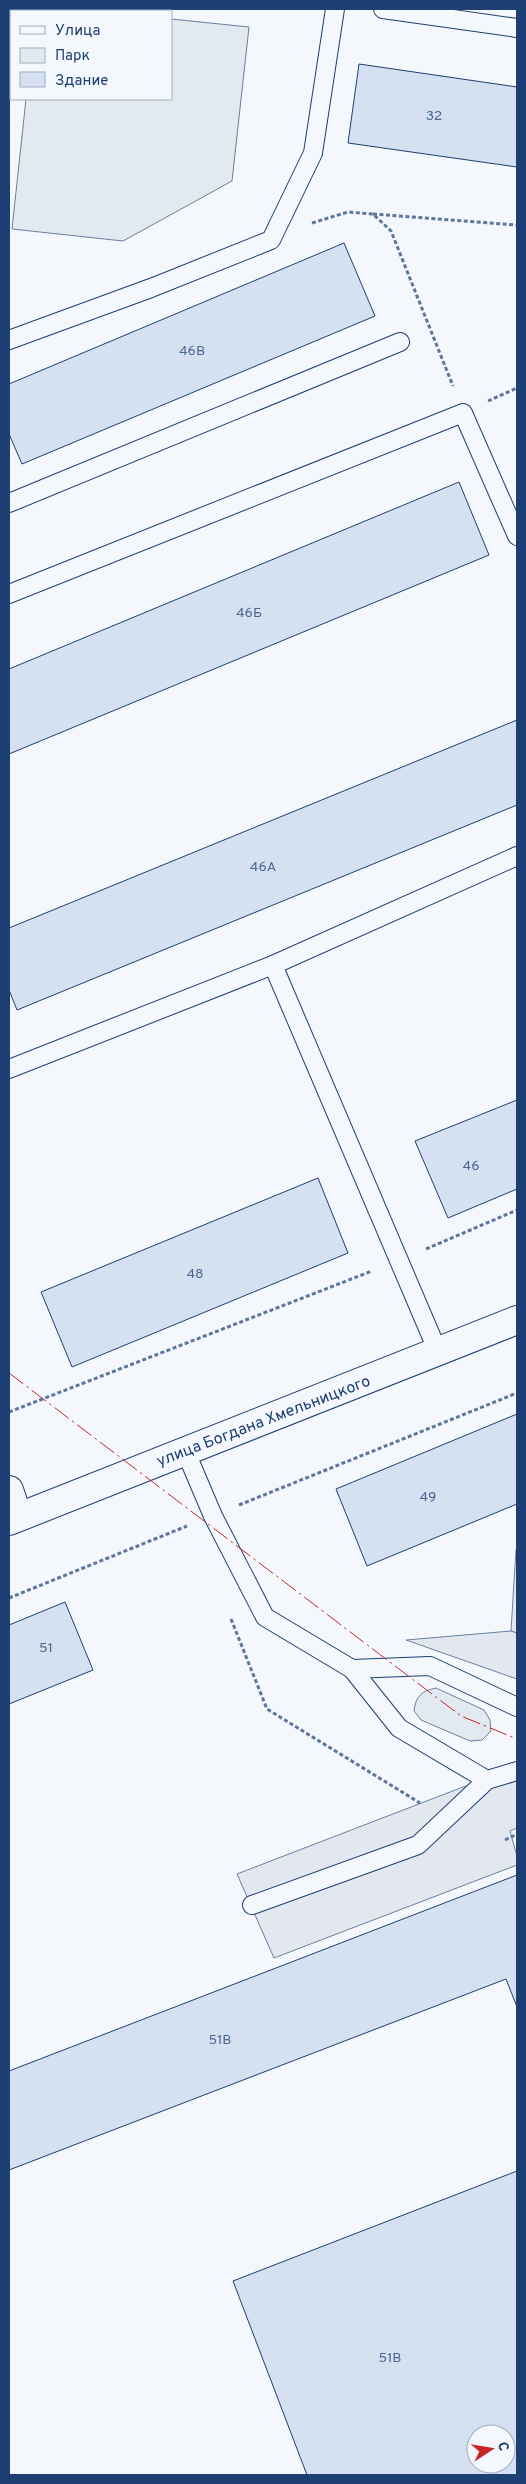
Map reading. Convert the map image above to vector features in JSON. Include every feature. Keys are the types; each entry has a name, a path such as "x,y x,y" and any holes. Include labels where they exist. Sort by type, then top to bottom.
{"main road":[{"name":"улица Богдана Хмельницкого","path":"14,1519 517,1320"},
{"path":"9,1490 14,1519"}],"lane":[{"path":"9,340 151,288 270,240 313,153 334,9"},
{"path":"384,9 517,28"},
{"path":"9,503 400,342"},
{"path":"9,594 463,413 517,536"},
{"path":"9,1069 273,965 517,856"},
{"path":"273,965 397,1261 438,1352"},
{"path":"185,1450 213,1516 265,1617 352,1670 399,1728 486,1780"},
{"path":"352,1670 430,1666 517,1707"},
{"path":"252,1905 418,1845 486,1780 517,1771"}],"path":[{"path":"270,240 320,220 348,212 517,225"},
{"path":"373,214 391,231 463,413"},
{"path":"9,1412 397,1261 517,1210"},
{"path":"9,1598 517,1393"},
{"path":"230,1616 267,1709 446,1819"},
{"path":"505,1840 517,1834"}],"green space":[{"path":"36,9 70,10 36,10"},
{"path":"172,19 249,27 232,181 123,241 12,229 26,100 172,100"},
{"path":"517,1550 517,1633 511,1631"},
{"path":"436,1688 484,1710 490,1720 491,1731 482,1740 470,1741 421,1720 414,1711 416,1701 423,1693"}],"shaded area":[{"path":"511,1631 517,1633 517,1679 406,1640"},
{"path":"517,1771 517,1828 510,1831 517,1856 517,1865 274,1958 237,1874 463,1787"}],"building":[{"path":"359,64 517,87 517,167 348,143"},
{"path":"344,243 375,316 22,464 9,434 9,384"},
{"path":"459,482 489,555 9,754 9,669"},
{"path":"517,720 517,805 17,1010 9,990 9,928"},
{"path":"517,1100 517,1189 448,1218 415,1141"},
{"path":"318,1178 348,1253 72,1367 41,1292"},
{"path":"517,1414 517,1504 367,1566 336,1489"},
{"path":"65,1602 93,1670 9,1704 9,1625"},
{"path":"517,1875 517,2007 506,1979 9,2170 9,2071"},
{"path":"517,2171 517,2475 307,2475 233,2281"}],"power":[{"path":"9,1373 461,1716 517,1739"}]}
